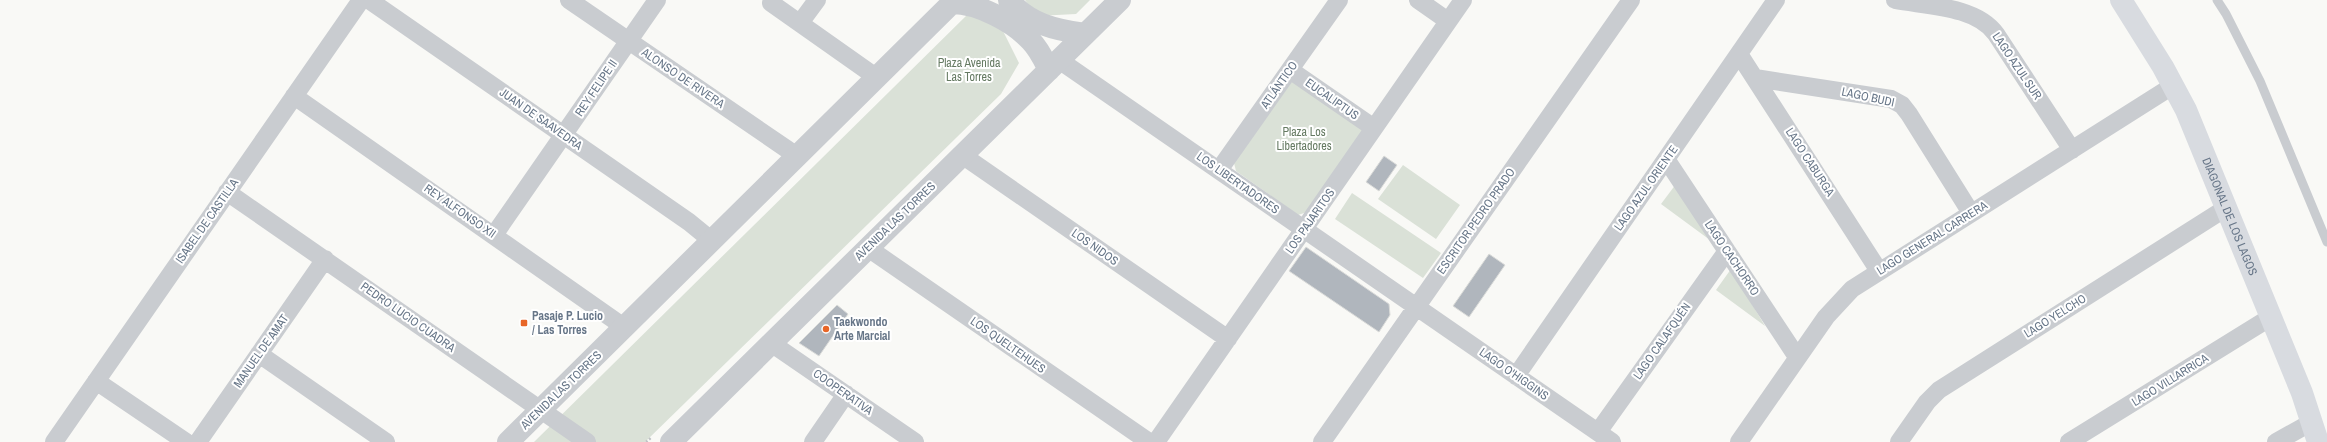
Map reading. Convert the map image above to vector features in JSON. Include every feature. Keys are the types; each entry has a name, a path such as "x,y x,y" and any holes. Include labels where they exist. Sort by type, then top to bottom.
{"main road":[{"name":"DIAGONAL DE LOS LAGOS","path":"2121,0 2174,85 2197,135 2271,317 2315,432"}],"street":[{"name":"ISABEL DE CASTILLA","path":"54,442 361,0"},
{"name":"JUAN DE SAAVEDRA","path":"369,0 689,222 711,240"},
{"name":"ALONSO DE RIVERA","path":"569,0 797,156"},
{"name":"REY FELIPE II","path":"494,235 657,0"},
{"path":"800,23 817,0"},
{"path":"1009,0 1022,13 1038,23 1085,34"},
{"name":"AVENIDA LAS TORRES","path":"671,442 1120,0"},
{"name":"ATLÁNTICO","path":"1219,170 1339,0"},
{"path":"1418,0 1448,21"},
{"name":"LOS PAJARITOS","path":"1156,442 1463,0"},
{"name":"ESCRITOR PEDRO PRADO","path":"1322,442 1631,0"},
{"name":"LAGO AZUL ORIENTE","path":"1516,376 1776,0"},
{"name":"LAGO AZUL SUR","path":"1895,0 1969,14 1984,21 1996,34 2072,150"},
{"path":"954,1 976,6 1017,28 1054,65"},
{"name":"AVENIDA LAS TORRES","path":"508,442 954,1"},
{"path":"771,3 876,77"},
{"name":"LAGO CABURGA","path":"1739,54 1879,271"},
{"name":"LOS LIBERTADORES","path":"1054,65 1219,170 1416,307"},
{"name":"EUCALIPTUS","path":"1290,70 1374,128"},
{"name":"LAGO BUDI","path":"1755,78 1891,100 1902,105 1971,213"},
{"name":"LAGO GENERAL CARRERA","path":"1739,442 1798,357 1842,298 1879,271 2174,85"},
{"name":"REY ALFONSO XII","path":"294,96 624,327"},
{"name":"LOS NIDOS","path":"962,155 1228,339"},
{"name":"LAGO CACHORRO","path":"1666,159 1798,357"},
{"name":"PEDRO LUCIO CUADRA","path":"227,192 587,442"},
{"name":"LAGO YELCHO","path":"1899,442 1927,402 1939,390 2226,208"},
{"name":"LOS QUELTEHUES","path":"868,248 1149,442"},
{"name":"LAGO CALAFQUÉN","path":"1598,432 1726,251"},
{"name":"MANUEL DE AMAT","path":"198,442 325,259"},
{"name":"LAGO O'HIGGINS","path":"1416,307 1612,442"},
{"name":"LAGO VILLARRICA","path":"2069,442 2271,317"},
{"name":"COOPERATIVA","path":"771,343 915,442"},
{"path":"259,354 386,442"},
{"path":"96,381 186,442"},
{"path":"813,442 846,394"},
{"path":"2276,442 2315,432"}],"lane":[{"path":"2217,0 2226,14 2260,81 2327,242"}],"green space":[{"path":"1025,0 1090,0 1076,14 1037,16"},
{"name":"Plaza Avenida Las Torres","path":"968,14 1001,27 1019,63 1001,94 645,442 534,442"},
{"name":"Plaza Los Libertadores","path":"1293,80 1362,127 1362,132 1307,212 1298,215 1236,171 1234,163"},
{"path":"1403,165 1460,205 1436,239 1378,199"},
{"path":"1676,184 1710,240 1661,204"},
{"path":"1352,193 1441,253 1423,278 1335,219"},
{"path":"1731,269 1765,326 1716,290"}],"building":[{"path":"1384,156 1397,165 1379,191 1366,182"},
{"path":"1306,247 1389,304 1390,315 1379,332 1289,271"},
{"path":"1489,254 1505,265 1469,317 1453,306"},
{"name":"Taekwondo Arte Marcial","path":"837,305 848,314 819,356 799,343"}],"place":[{"name":"Pasaje P. Lucio / Las Torres","path":"524,323"},
{"name":"Taekwondo Arte Marcial","path":"826,329"}]}
